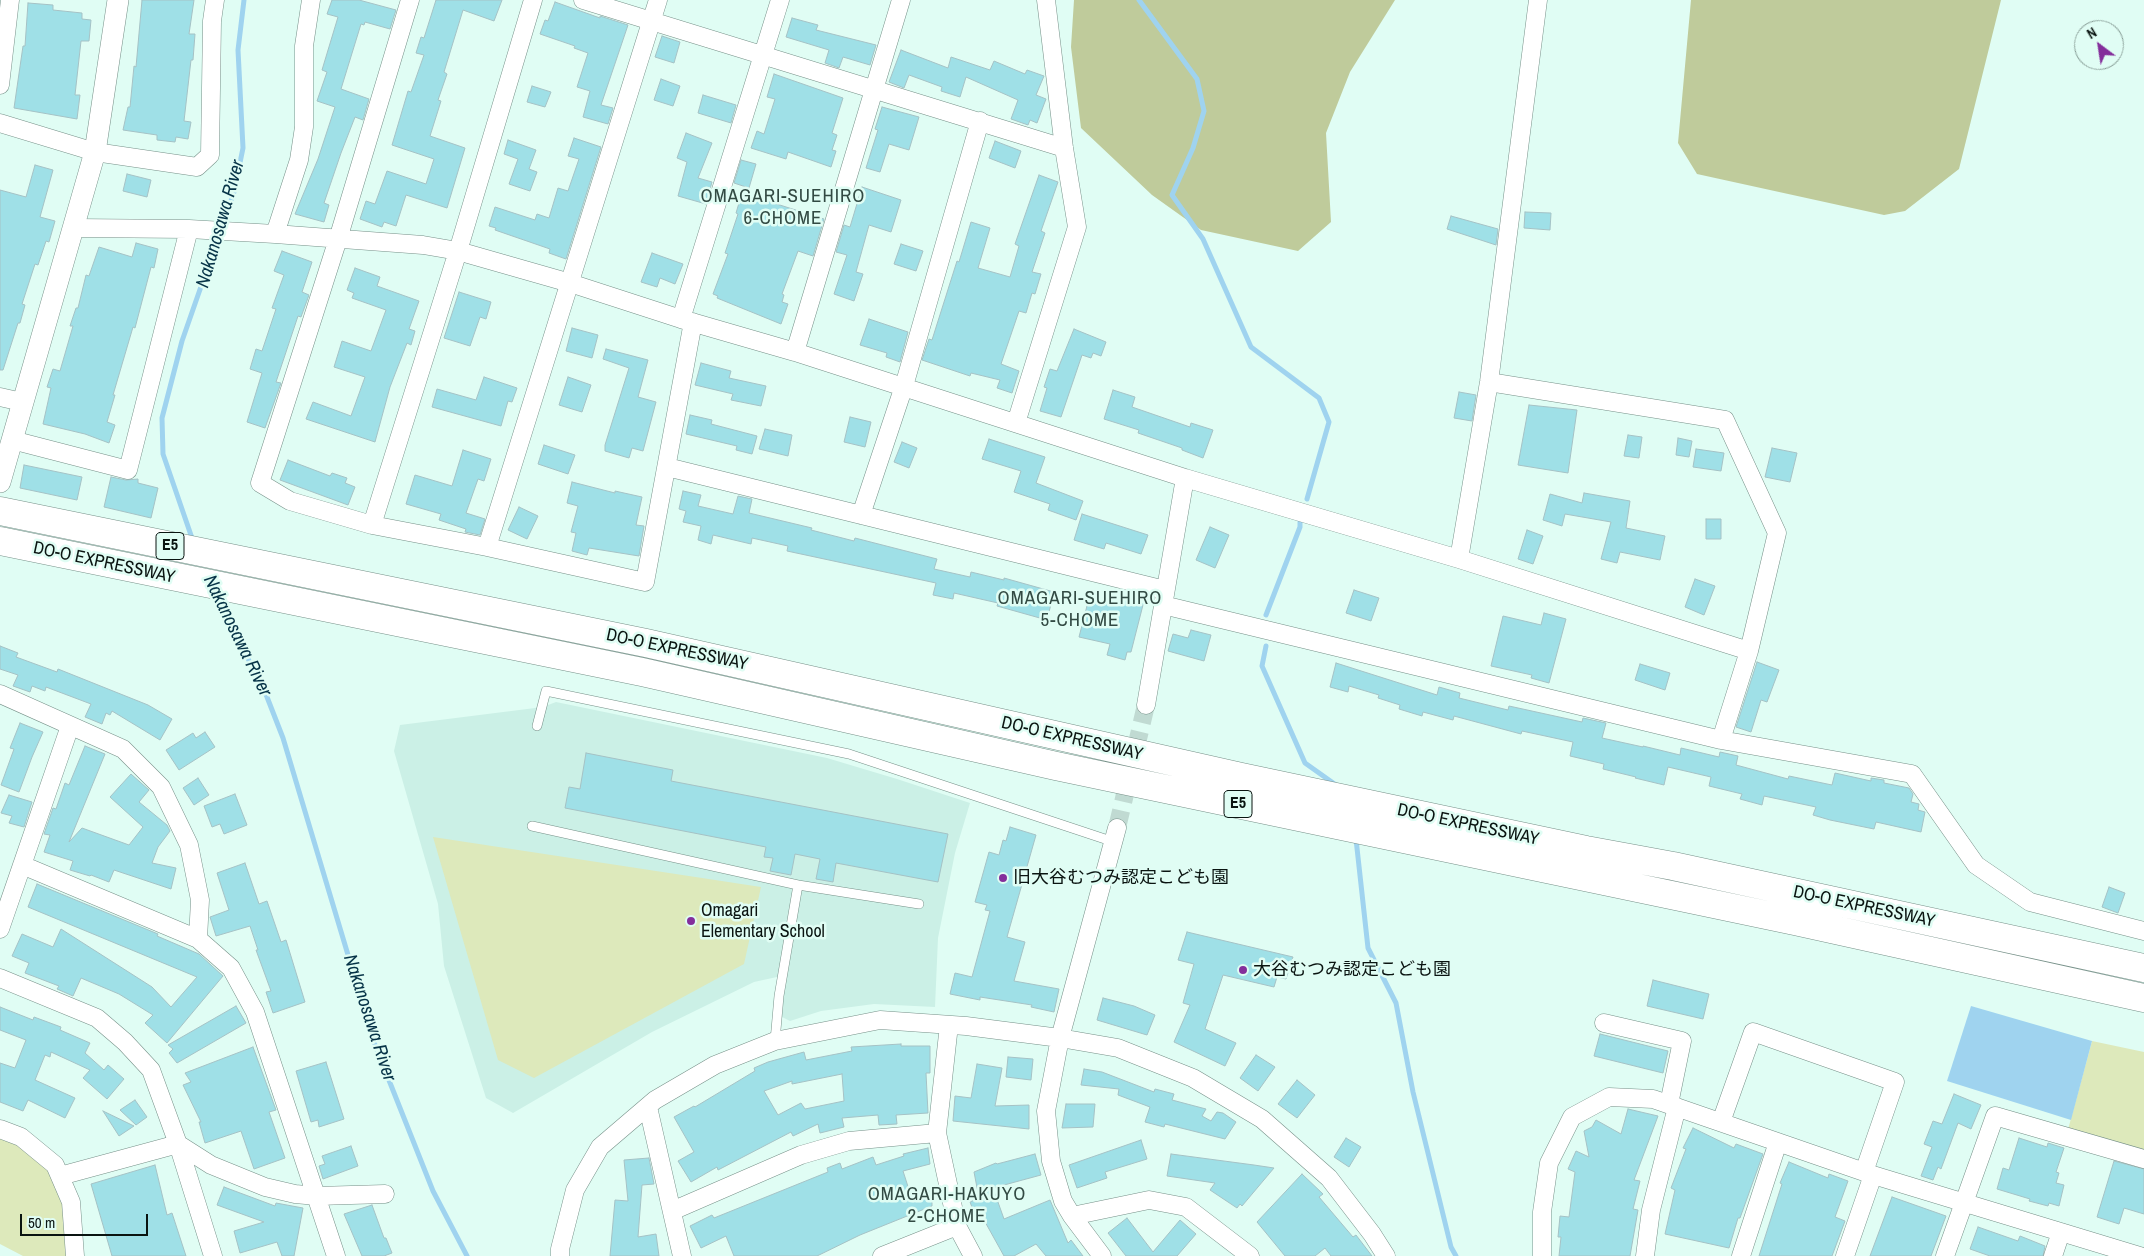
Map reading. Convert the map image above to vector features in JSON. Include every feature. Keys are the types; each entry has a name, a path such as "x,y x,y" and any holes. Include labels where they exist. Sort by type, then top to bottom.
{"highway":[{"name":"DO-O EXPRESSWAY","path":"0,511 646,643 1241,777 1576,848 1672,866 2144,968"},
{"name":"DO-O EXPRESSWAY","path":"0,541 332,610 412,624 711,687 1056,766 1795,921 2144,998"}],"street":[{"path":"0,482 95,152 118,0"},
{"path":"0,123 95,152 197,166 210,155 212,21 215,0"},
{"path":"275,234 299,160 304,127 304,46 311,0"},
{"path":"410,0 338,239 260,484 290,501 372,525 487,547 644,582 667,467 687,321 780,0"},
{"path":"372,525 458,251 533,0"},
{"path":"584,0 1064,148"},
{"path":"487,547 658,0"},
{"path":"795,352 901,0"},
{"path":"1016,423 1077,227 1064,148 1046,0"},
{"path":"1459,558 1489,382 1538,0"},
{"path":"0,85 6,8"},
{"path":"861,515 904,386 980,121"},
{"path":"74,228 189,229 275,234 423,246 458,251 570,283 687,321 795,352 1185,478 1459,558 1749,651"},
{"path":"12,440 128,470 189,229"},
{"path":"1489,382 1725,420 1776,533 1749,651 1721,740"},
{"path":"0,397 22,402"},
{"path":"667,467 861,515 1164,598 1721,740 1912,774 1976,865 2030,902 2144,931"},
{"path":"1146,705 1185,478"},
{"path":"0,694 123,749 161,787 189,846 200,900 198,939"},
{"path":"0,929 70,726"},
{"path":"1102,1256 1063,1201 1051,1160 1046,1112 1060,1038 1115,835"},
{"path":"22,865 198,939 232,968 255,1012 336,1256"},
{"path":"0,978 97,1018 125,1042 151,1070 178,1144 212,1256"},
{"path":"560,1256 560,1249 576,1190 600,1147 655,1100 715,1065 775,1041 880,1020 949,1025 1060,1038 1118,1048 1192,1078 1262,1119 1329,1178 1372,1234 1386,1256"},
{"path":"1604,1023 1682,1041 1673,1106 1651,1210 1645,1256"},
{"path":"949,1025 937,1133 957,1226 973,1256"},
{"path":"1721,1122 1753,1032 1896,1082 1845,1256"},
{"path":"1542,1256 1542,1212 1550,1163 1572,1117 1609,1096 1653,1098 1869,1174 2140,1256"},
{"path":"648,1107 682,1256"},
{"path":"1945,1256 1995,1116 2144,1159"},
{"path":"0,1129 21,1137 55,1165 71,1202 75,1256"},
{"path":"672,1211 801,1155 849,1141 937,1133"},
{"path":"1741,1256 1778,1142"},
{"path":"60,1176 178,1144 211,1165 265,1188 317,1196 385,1194"},
{"path":"1072,1216 1149,1200 1186,1207 1250,1256"},
{"path":"882,1256 957,1226"},
{"path":"2053,1256 2062,1232"}],"lane":[{"path":"537,726 546,691 849,754 1115,835"},
{"path":"532,826 798,885 919,904"},
{"path":"775,1041 779,996 798,885"}],"shaded area":[{"name":"Omagari Elementary School","path":"556,702 827,758 970,803 955,853 938,938 935,1007 874,1004 821,1011 790,1021 778,1015 786,975 754,982 652,1032 513,1113 486,1098 444,966 438,904 394,751 400,725 543,707"},
{"path":"1971,1006 2092,1041 2071,1120 1947,1081"}],"green space":[{"path":"1074,0 1395,0 1350,72 1326,133 1331,222 1298,251 1201,230 1152,195 1081,128 1071,47"},
{"path":"1691,0 2001,0 1959,169 1905,211 1884,215 1697,174 1678,143"},
{"path":"433,837 761,887 744,964 534,1078 498,1060"},
{"path":"2092,1041 2144,1052 2144,1159 2066,1137"},
{"path":"0,1129 55,1165 75,1256 23,1256 0,1244"}],"building":[{"path":"142,0 194,0 189,34 195,34 193,60 191,60 184,121 191,122 188,139 176,137 175,142 157,140 157,135 123,130 128,107 130,107 134,66 136,67"},
{"path":"332,0 359,0 396,10 390,29 365,22 364,25 361,24 341,89 369,99 363,120 355,117 341,153 324,203 329,205 324,222 295,214 318,159 335,107 317,101 327,72 322,70 338,17 327,14"},
{"path":"436,0 502,0 494,21 463,10 444,72 447,74 438,100 441,101 430,136 465,148 447,208 406,195 396,226 384,222 382,227 360,219 366,201 375,204 387,171 426,184 434,159 392,145 408,91 411,92 424,55 416,53 421,37 424,38"},
{"path":"555,2 600,18 600,16 628,25 601,105 613,108 608,124 583,117 590,91 577,87 588,53 574,48 575,46 540,34 545,20 548,21"},
{"path":"28,3 53,5 53,10 82,13 82,19 91,20 89,41 81,41 75,95 80,95 77,119 14,108 23,46 25,46"},
{"path":"792,18 818,25 816,30 876,45 870,65 843,57 839,68 825,63 829,50 786,37"},
{"path":"662,36 680,42 674,63 655,57"},
{"path":"901,50 948,68 951,57 990,70 994,61 1025,74 1027,70 1044,76 1036,95 1046,99 1037,123 1030,120 1028,125 1011,119 1018,100 966,77 960,97 941,91 942,87 909,75 904,88 889,82"},
{"path":"774,74 843,98 832,133 837,135 832,150 836,151 831,167 788,152 786,159 751,148 757,131 764,134 775,99 767,97"},
{"path":"661,79 680,86 673,106 654,100"},
{"path":"532,86 551,92 545,107 527,102"},
{"path":"703,95 736,105 731,123 698,113"},
{"path":"882,107 919,117 909,150 889,144 880,172 866,168 878,130 875,129"},
{"path":"686,133 712,143 698,178 712,182 706,204 678,196 687,162 677,158"},
{"path":"574,138 601,147 566,259 549,253 550,249 495,230 496,228 489,226 495,207 535,220 537,214 549,218 558,188 568,191 579,159 568,156"},
{"path":"508,140 536,150 529,169 537,172 530,191 509,184 518,159 504,154"},
{"path":"995,141 1021,151 1015,168 989,158"},
{"path":"741,160 756,164 749,188 734,183"},
{"path":"35,165 53,170 40,217 55,221 49,242 46,241 38,265 35,264 22,304 25,305 20,323 18,323 3,370 0,370 0,190 26,197"},
{"path":"127,174 151,180 147,197 123,191"},
{"path":"1039,175 1058,182 1041,231 1045,233 1032,272 1041,274 1035,294 1032,293 1026,313 1019,311 1001,364 1019,371 1012,393 997,388 1000,380 971,373 970,376 922,360 929,339 932,340 971,222 990,228 978,268 1010,277 1019,246 1015,244"},
{"path":"862,187 901,200 891,232 869,225 856,272 863,274 854,301 834,294 847,255 836,252 844,225 850,227"},
{"path":"742,193 824,219 813,256 798,251 782,294 784,295 782,302 788,304 781,324 717,298 718,296 713,294 728,254 725,253 738,214 736,213"},
{"path":"1525,212 1551,213 1550,230 1524,228"},
{"path":"1451,216 1498,229 1496,245 1447,229"},
{"path":"136,243 158,249 154,268 151,267 135,328 133,327 113,395 115,395 107,422 115,425 109,443 85,434 43,424 51,388 47,387 53,369 60,371 73,326 70,326 76,308 78,308 86,275 89,276 99,247 132,257"},
{"path":"901,244 923,251 916,271 894,264"},
{"path":"282,251 312,262 302,292 309,295 301,317 298,316 276,382 281,383 265,428 247,422 262,373 250,369 256,349 262,351 276,309 272,308 284,275 274,271"},
{"path":"652,253 683,264 675,284 660,278 657,287 641,282"},
{"path":"355,268 380,277 377,286 419,301 409,329 415,331 411,345 407,343 390,387 375,442 306,419 313,402 351,416 365,377 334,367 342,341 371,351 386,310 352,298 354,293 347,290"},
{"path":"459,292 491,302 486,319 480,317 470,346 444,338"},
{"path":"869,319 908,332 900,362 886,357 887,353 860,345"},
{"path":"572,328 598,335 592,358 566,351"},
{"path":"1074,329 1106,342 1101,356 1093,353 1091,358 1082,355 1061,417 1040,411 1047,388 1044,387 1050,369 1057,371"},
{"path":"606,349 648,360 638,397 656,402 643,451 632,448 629,458 605,451 605,445 629,368 603,359"},
{"path":"701,363 731,371 729,378 766,386 761,406 731,400 733,394 695,385"},
{"path":"484,377 517,388 512,402 508,401 501,426 432,407 437,389 476,400"},
{"path":"568,377 591,385 582,412 559,405"},
{"path":"1113,390 1135,397 1132,407 1190,427 1191,423 1213,430 1203,458 1182,450 1182,448 1138,433 1139,430 1104,419"},
{"path":"1459,392 1476,395 1472,421 1454,418"},
{"path":"1529,405 1577,410 1568,473 1518,465"},
{"path":"690,415 712,420 711,424 757,436 752,454 736,450 737,446 686,434"},
{"path":"850,417 871,422 865,447 844,442"},
{"path":"765,429 792,435 788,456 759,449"},
{"path":"1628,435 1642,437 1639,458 1624,456"},
{"path":"1678,438 1692,441 1689,457 1676,455"},
{"path":"989,439 1045,457 1036,483 1083,501 1076,520 1048,510 1050,504 1014,492 1021,471 982,459"},
{"path":"902,442 917,448 909,468 894,462"},
{"path":"544,445 575,455 568,474 538,464"},
{"path":"1772,448 1797,453 1790,482 1765,477"},
{"path":"1696,449 1724,453 1721,471 1693,467"},
{"path":"463,450 491,459 484,481 478,479 466,513 485,519 480,535 465,532 466,529 439,520 441,514 406,504 415,475 452,486"},
{"path":"288,460 330,476 332,473 347,478 345,483 355,487 348,505 280,480"},
{"path":"24,465 82,477 77,500 20,488"},
{"path":"111,477 126,480 138,479 138,483 158,488 151,518 104,507"},
{"path":"572,482 615,493 615,491 642,497 636,525 644,526 639,556 589,548 587,555 572,551 576,533 571,532 578,506 567,503"},
{"path":"683,491 701,495 698,506 733,514 738,496 752,499 749,513 812,528 811,530 854,541 855,538 937,559 934,569 970,577 971,572 1004,580 1004,578 1054,592 1047,620 997,606 998,603 954,593 953,599 933,595 936,583 787,551 788,546 752,538 751,544 713,535 711,544 698,540 701,526 683,522 686,511 679,509"},
{"path":"1584,493 1630,501 1626,528 1665,536 1660,560 1620,552 1617,563 1601,559 1611,522 1565,514 1562,526 1543,520 1550,494 1582,503"},
{"path":"519,507 538,516 527,539 508,530"},
{"path":"1082,514 1148,535 1141,554 1106,543 1104,549 1074,540"},
{"path":"1706,519 1721,519 1721,539 1706,539"},
{"path":"1210,527 1229,535 1215,568 1196,560"},
{"path":"1527,530 1543,536 1533,564 1518,559"},
{"path":"1695,579 1715,586 1704,615 1685,607"},
{"path":"1354,590 1379,598 1371,621 1346,613"},
{"path":"1121,595 1144,601 1131,652 1127,652 1125,660 1107,655 1110,644 1079,637 1089,598 1118,605"},
{"path":"1544,613 1566,619 1549,683 1531,678 1532,675 1491,666 1503,616 1541,625"},
{"path":"1191,630 1211,635 1204,661 1168,651 1173,634 1188,638"},
{"path":"0,646 18,653 16,657 57,672 58,669 148,705 172,719 160,740 112,711 110,715 106,713 102,724 85,717 91,704 46,687 45,691 32,686 30,692 13,686 18,675 0,669"},
{"path":"1757,662 1779,670 1767,702 1761,700 1751,732 1736,727"},
{"path":"1336,663 1437,695 1439,687 1460,693 1459,698 1508,710 1509,706 1582,722 1583,718 1606,723 1602,738 1680,755 1681,748 1719,757 1720,752 1738,756 1736,765 1788,779 1789,776 1832,785 1835,773 1871,781 1871,778 1884,780 1884,783 1909,788 1913,794 1911,802 1919,804 1918,810 1925,812 1921,832 1876,822 1874,829 1830,820 1813,815 1816,807 1764,796 1762,805 1740,799 1742,794 1709,786 1711,777 1668,767 1664,785 1603,769 1604,764 1570,756 1573,742 1522,731 1521,734 1454,716 1453,720 1423,712 1422,716 1399,709 1400,705 1378,698 1379,695 1349,686 1348,692 1330,687"},
{"path":"1640,664 1670,673 1665,690 1635,680"},
{"path":"20,723 43,732 19,792 1,785 14,749 10,748"},
{"path":"205,732 215,747 179,770 166,750 193,733 196,738"},
{"path":"85,746 105,754 69,842 82,828 129,845 143,827 110,797 131,774 149,790 139,802 167,825 170,831 158,847 152,863 176,868 171,889 114,870 109,882 70,870 73,861 44,852 50,835 44,834 53,808 56,809 65,783 69,785"},
{"path":"586,753 673,770 671,781 948,834 938,882 836,863 833,882 816,879 820,859 795,854 791,875 770,871 773,858 764,857 766,847 565,808 569,787 580,789"},
{"path":"198,778 209,795 194,805 183,788"},
{"path":"235,794 247,825 224,834 220,824 212,827 204,806"},
{"path":"9,795 32,802 24,827 9,823 12,816 1,813"},
{"path":"1010,827 1036,835 1007,937 1025,942 1014,981 1059,989 1054,1012 1031,1007 1032,1005 980,997 980,1000 950,994 955,973 972,977 990,911 985,910 987,905 975,902 989,852 999,855 1003,840 1006,841"},
{"path":"245,863 259,904 267,901 281,942 286,940 305,1002 273,1013 266,992 271,991 256,950 258,950 250,926 216,936 210,917 229,910 217,873"},
{"path":"37,884 158,934 157,936 199,954 223,976 167,1043 145,1023 153,1015 119,994 81,978 73,996 57,989 59,986 25,973 29,963 12,956 22,934 53,947 61,929 152,987 171,1007 197,977 28,907"},
{"path":"2109,887 2125,893 2118,913 2102,907"},
{"name":"大谷むつみ認定こども園","path":"1187,932 1293,957 1286,979 1277,977 1274,987 1223,975 1205,1029 1236,1043 1225,1066 1174,1042 1190,1005 1183,1003 1194,964 1178,960"},
{"path":"1653,980 1709,994 1703,1019 1647,1006"},
{"path":"1103,998 1134,1006 1155,1015 1147,1035 1097,1020"},
{"path":"236,1006 246,1023 177,1063 169,1053 173,1049 168,1045"},
{"path":"0,1007 33,1020 34,1017 61,1027 60,1030 90,1043 85,1053 104,1070 108,1065 124,1079 107,1099 83,1078 90,1070 51,1052 50,1057 45,1055 35,1080 75,1098 65,1118 28,1100 23,1111 0,1102 0,1063 15,1068 26,1040 0,1030"},
{"path":"1600,1034 1668,1051 1663,1073 1594,1056"},
{"path":"901,1044 901,1046 930,1046 930,1073 926,1073 928,1113 896,1115 897,1124 879,1125 878,1115 842,1118 844,1127 820,1133 818,1124 793,1136 791,1132 718,1170 717,1167 691,1182 678,1161 694,1152 674,1117 695,1107 755,1071 754,1068 768,1062 804,1052 806,1060 852,1051 851,1047","holes":["842,1074 844,1101 805,1109 801,1103 778,1115 764,1091 792,1081 792,1084"]},
{"path":"253,1047 276,1110 269,1112 285,1158 254,1169 241,1131 205,1143 199,1122 201,1122 183,1085 191,1082 185,1073"},
{"path":"1256,1055 1275,1067 1258,1091 1240,1078"},
{"path":"1008,1057 1033,1059 1031,1080 1006,1077"},
{"path":"326,1062 344,1119 319,1127 318,1120 311,1122 296,1071"},
{"path":"977,1064 1002,1068 995,1106 1029,1105 1029,1129 953,1121 955,1096 971,1098"},
{"path":"1084,1069 1102,1072 1154,1092 1155,1089 1174,1094 1172,1100 1206,1109 1202,1116 1211,1121 1217,1112 1223,1113 1236,1122 1225,1139 1165,1124 1164,1127 1145,1122 1150,1107 1118,1095 1119,1089 1081,1085"},
{"path":"1297,1080 1315,1095 1297,1118 1278,1104"},
{"path":"1954,1094 1981,1105 1971,1129 1958,1123 1941,1169 1938,1167 1933,1180 1921,1176 1932,1147 1924,1144 1933,1121 1942,1124"},
{"path":"135,1100 147,1117 136,1125 120,1110"},
{"path":"1066,1104 1095,1104 1093,1127 1062,1128"},
{"path":"1628,1109 1658,1116 1634,1180 1640,1181 1633,1209 1638,1210 1630,1256 1559,1256 1561,1237 1558,1237 1560,1216 1569,1217 1575,1172 1568,1169 1576,1151 1589,1157 1584,1131 1592,1127 1596,1120 1621,1134"},
{"path":"103,1111 134,1126 119,1136"},
{"path":"1693,1128 1734,1148 1736,1144 1763,1154 1740,1218 1738,1218 1729,1248 1665,1234 1675,1190 1671,1188 1686,1149 1683,1148"},
{"path":"1346,1138 1361,1147 1349,1167 1334,1157"},
{"path":"2019,1138 2047,1147 2048,1143 2064,1148 2056,1172 2059,1173 2056,1183 2064,1185 2059,1206 2049,1203 2048,1206 2029,1201 2030,1199 1997,1189 2003,1168 2009,1170"},
{"path":"1141,1140 1147,1159 1105,1172 1107,1178 1077,1188 1069,1165"},
{"path":"351,1146 358,1166 323,1179 319,1166 325,1164 322,1156"},
{"path":"928,1148 930,1164 903,1171 912,1199 932,1190 932,1206 860,1235 817,1256 734,1256 726,1236 701,1248 690,1226 712,1215 714,1218 828,1172 827,1168 840,1163 842,1169 873,1157 876,1165 904,1156 903,1154"},
{"path":"1035,1154 1041,1175 993,1188 1004,1219 1050,1200 1068,1243 1071,1240 1083,1256 1046,1256 1036,1244 1014,1256 1004,1256 984,1220 978,1223 970,1202 979,1198 974,1172 996,1163"},
{"path":"1171,1154 1274,1168 1242,1206 1240,1204 1237,1208 1210,1190 1215,1183 1167,1176"},
{"path":"649,1158 654,1184 642,1185 638,1237 656,1234 659,1256 610,1256 615,1200 628,1201 624,1160"},
{"path":"2114,1161 2144,1169 2144,1214 2124,1208 2119,1224 2097,1217"},
{"path":"1789,1162 1828,1178 1829,1174 1848,1181 1835,1217 1845,1221 1832,1256 1759,1256 1782,1184 1780,1183"},
{"path":"155,1165 167,1215 172,1213 186,1256 112,1256 91,1184"},
{"path":"1302,1174 1323,1194 1319,1197 1353,1237 1356,1235 1372,1256 1331,1256 1325,1248 1315,1256 1285,1256 1257,1222"},
{"path":"224,1187 275,1206 276,1203 303,1208 294,1256 282,1256 277,1242 240,1253 234,1231 264,1222 217,1205"},
{"path":"1892,1197 1946,1216 1931,1256 1870,1256"},
{"path":"372,1205 384,1238 386,1238 392,1253 384,1256 362,1256 344,1214"},
{"path":"1127,1218 1153,1252 1180,1220 1196,1234 1177,1256 1126,1256 1108,1233"},
{"path":"1978,1227 2018,1241 2020,1236 2045,1246 2043,1256 1990,1256 1970,1249"}],"waterway":[{"name":"Nakanosawa River","path":"193,541 163,454 162,418 182,341 234,192 243,148 238,50 244,0"},
{"path":"1139,0 1197,79 1204,111 1193,148 1172,195 1203,239 1251,347 1319,398 1329,422 1307,499"},
{"path":"1266,615 1300,527 1300,522"},
{"name":"Nakanosawa River","path":"216,594 267,697 283,738 375,1045 433,1191 467,1256"},
{"path":"1266,646 1262,666 1305,763 1336,785"},
{"path":"1356,839 1368,948 1396,1003 1413,1092 1451,1247 1456,1256"}],"tunnel":[{"path":"1117,828 1146,705"}],"place":[{"name":"旧大谷むつみ認定こども園","path":"1003,878"},
{"name":"Omagari Elementary School","path":"691,921"},
{"name":"大谷むつみ認定こども園","path":"1243,970"}],"district":[{"name":"OMAGARI-SUEHIRO 6-CHOME","path":"783,208"},
{"name":"OMAGARI-SUEHIRO 5-CHOME","path":"1080,610"},
{"name":"OMAGARI-HAKUYO 2-CHOME","path":"947,1206"}]}
